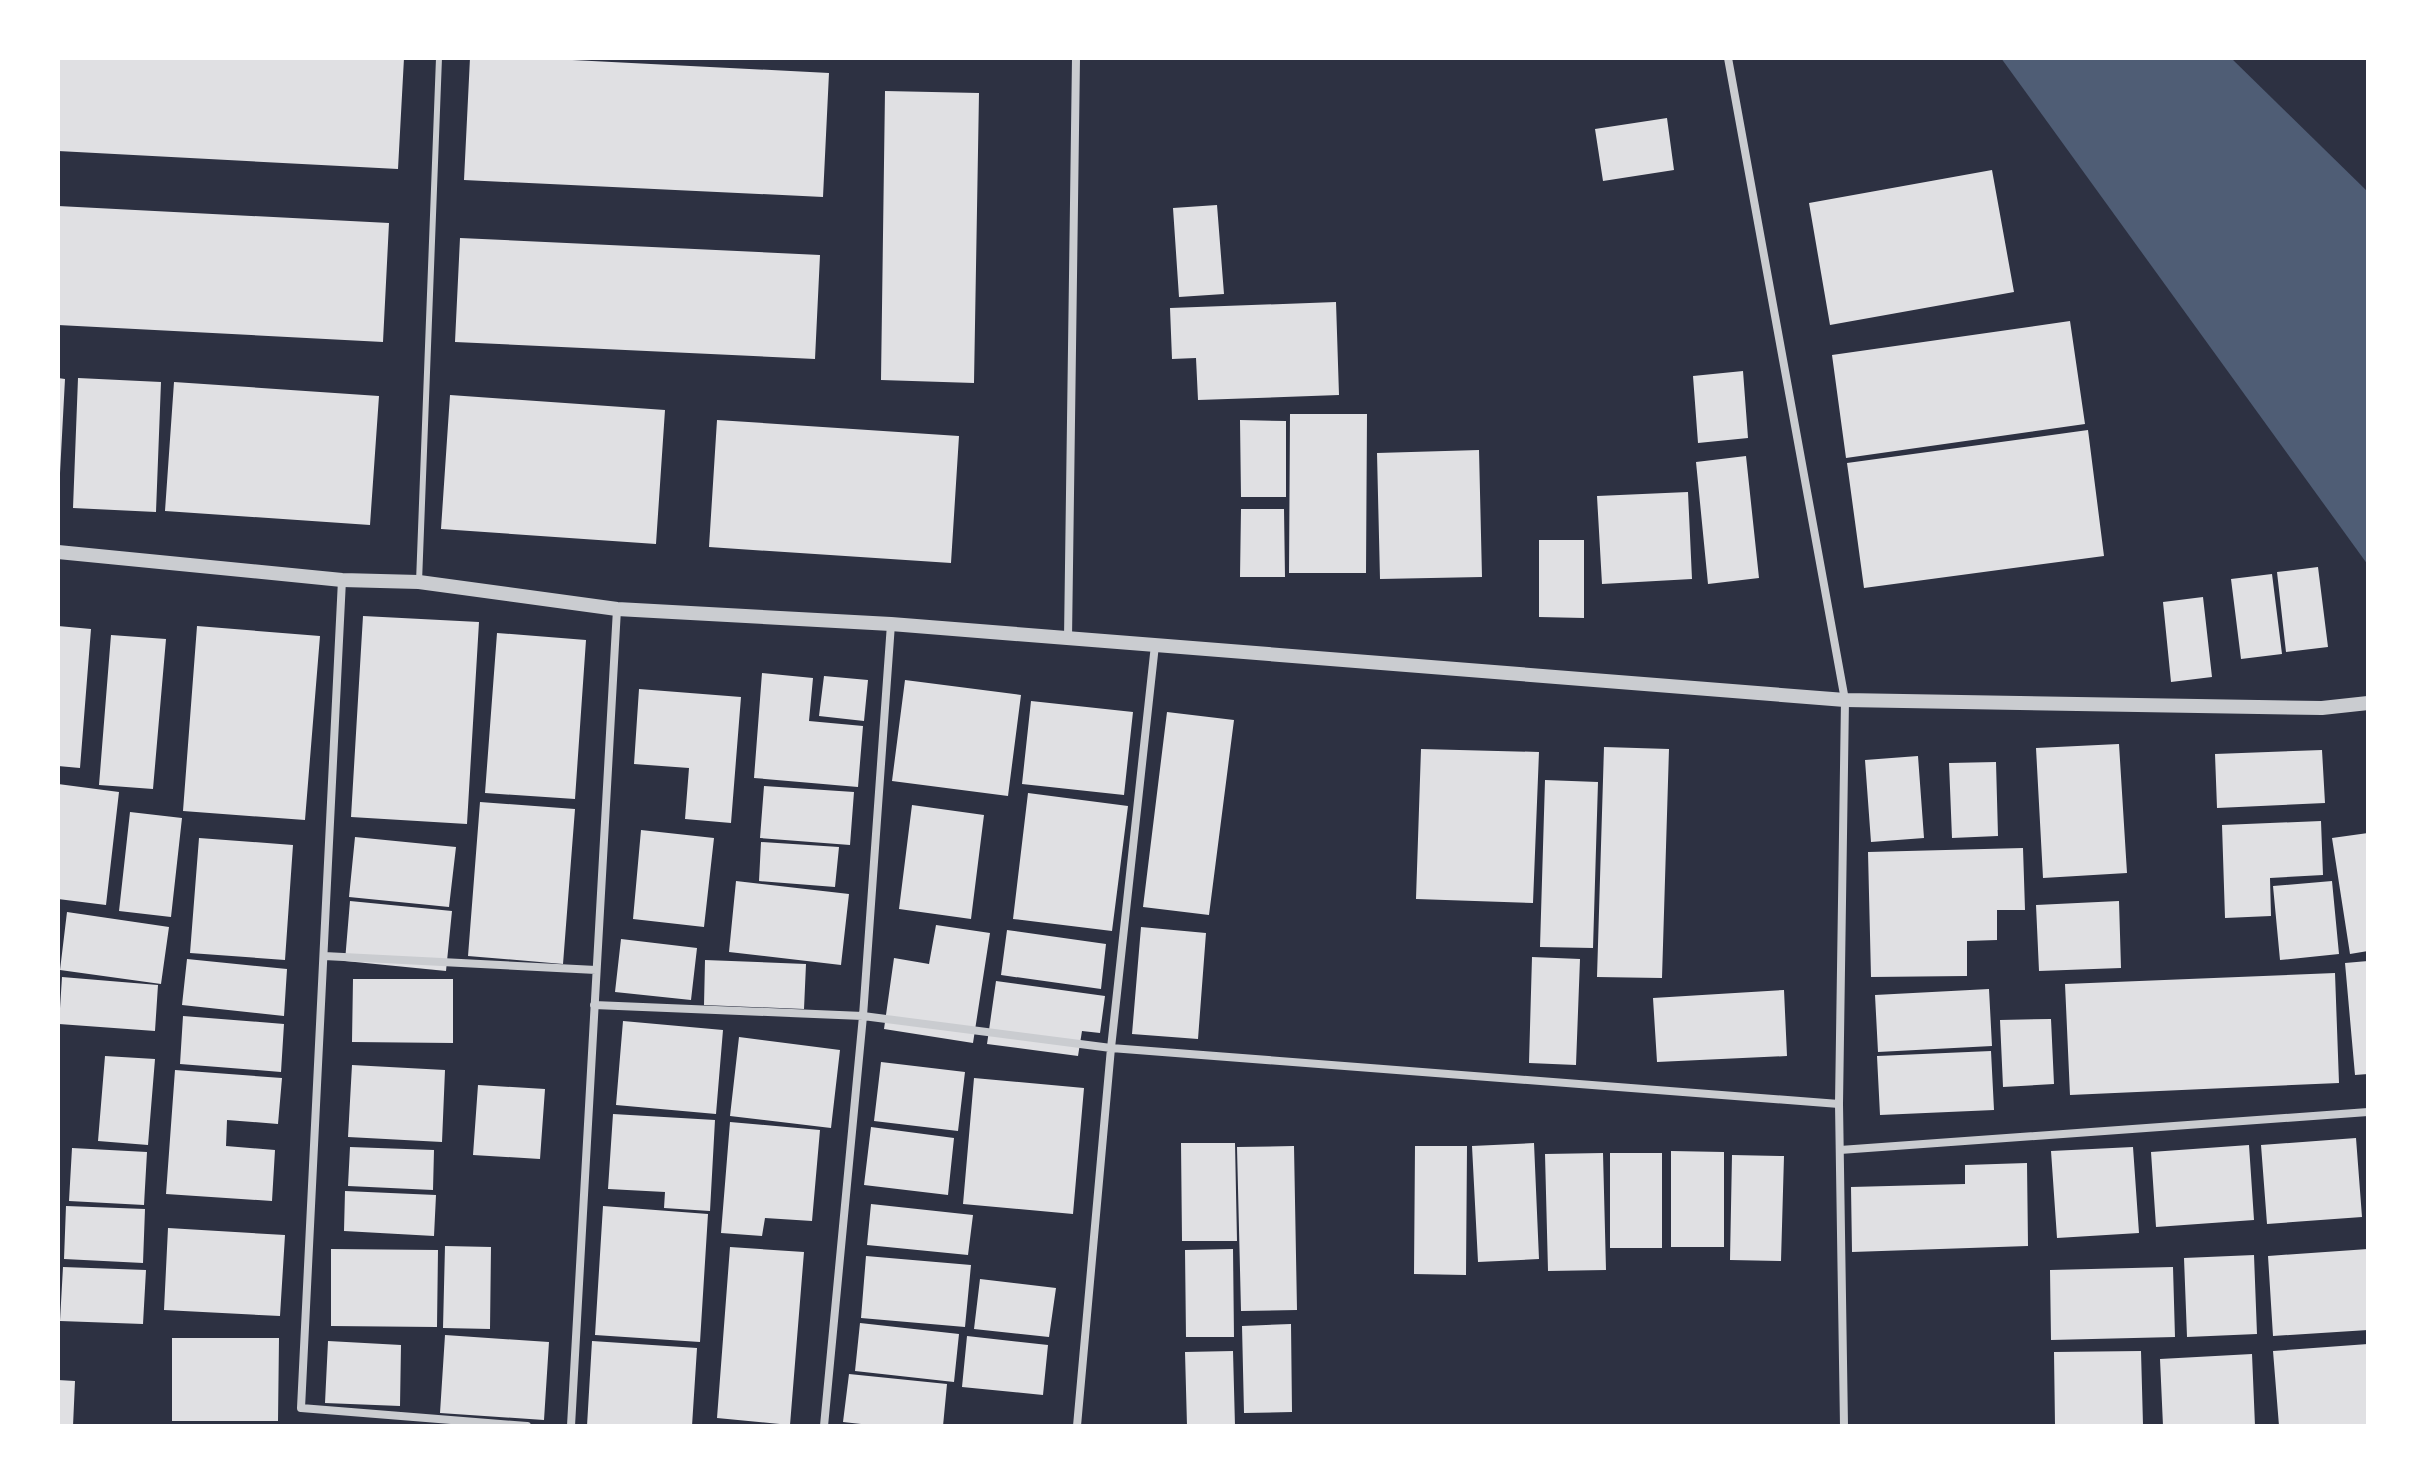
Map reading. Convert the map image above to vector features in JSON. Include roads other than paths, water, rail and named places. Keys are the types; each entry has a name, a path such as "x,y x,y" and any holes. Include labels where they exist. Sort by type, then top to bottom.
{"street":[{"path":"1068,639 1076,58"},
{"path":"1728,58 1845,700 1839,1104 1844,1426"},
{"path":"58,552 342,580 419,582 617,609 891,624 1845,700 2322,708 2368,703"},
{"path":"342,580 301,1408 527,1426"},
{"path":"571,1426 617,609"},
{"path":"824,1426 863,1016 891,624"},
{"path":"1077,1426 1111,1048 1155,645"},
{"path":"324,956 596,970"},
{"path":"594,1005 863,1016 1111,1048 1839,1104"},
{"path":"1840,1150 2368,1112"}],"lane":[{"path":"419,582 439,58"}],"water":[{"path":"2001,58 2231,58 2368,192 2368,565"}]}
